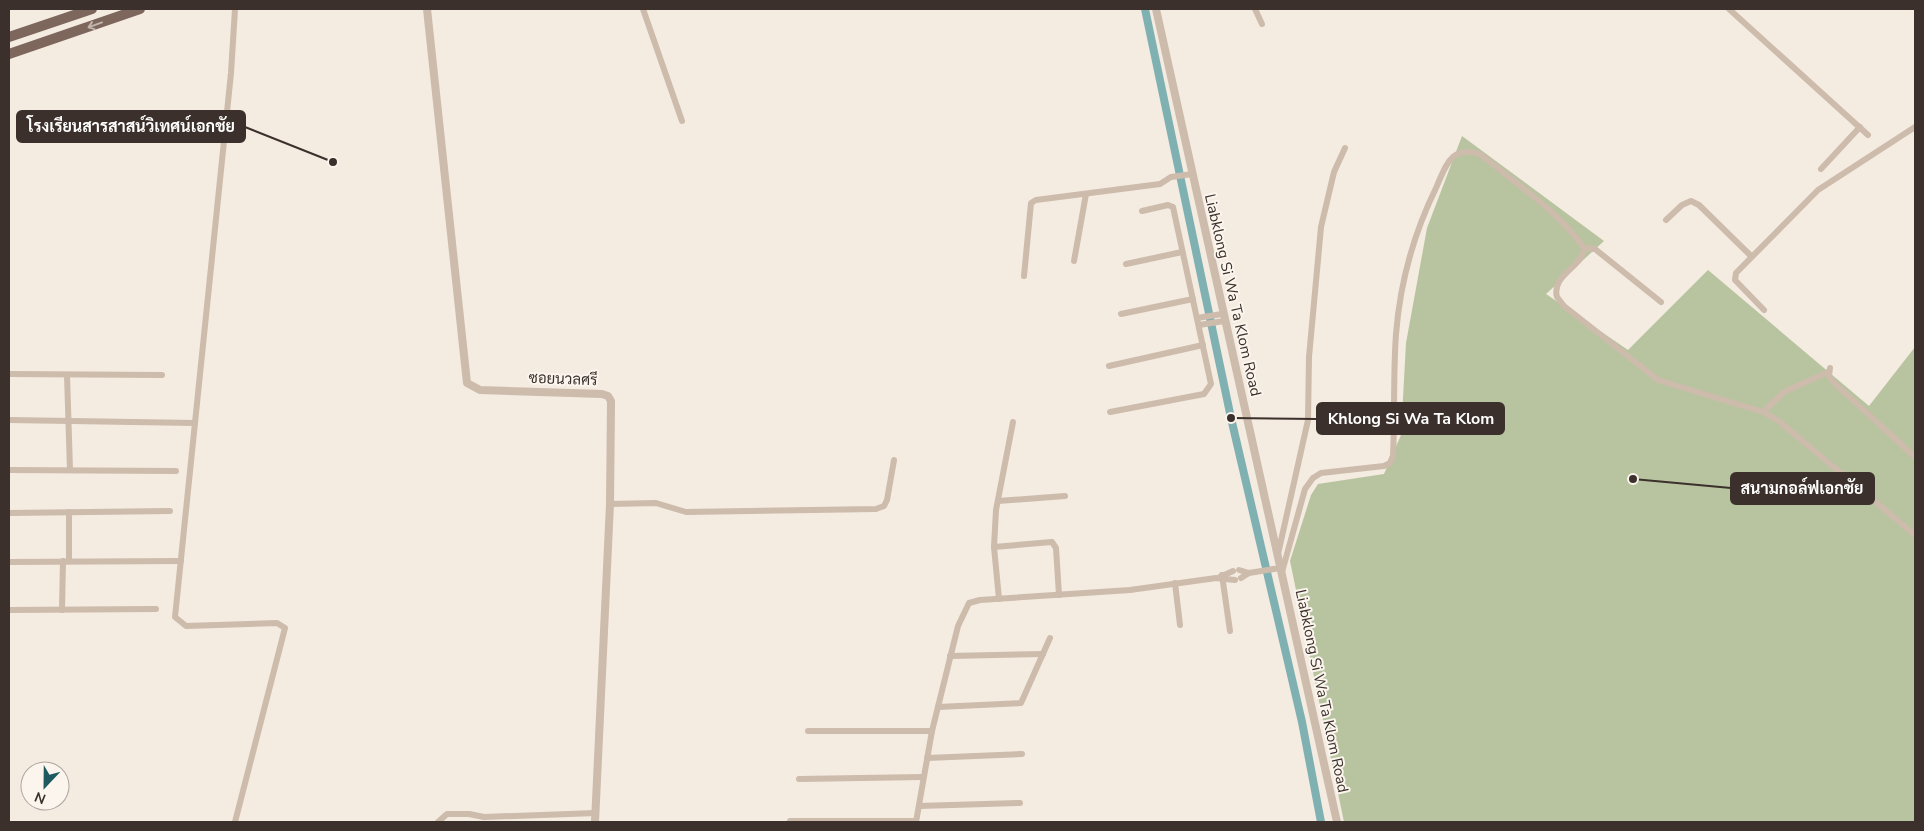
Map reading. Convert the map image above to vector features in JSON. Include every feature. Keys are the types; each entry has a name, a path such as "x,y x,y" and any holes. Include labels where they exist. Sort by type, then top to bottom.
{"main road":[{"path":"9,37 92,9"},
{"path":"9,54 140,9"}],"street":[{"path":"234,9 232,73 175,617 186,626 276,624 285,628 235,822"},
{"name":"ซอยนวลศรี","path":"427,9 466,383 480,390 608,396 611,401 610,504 595,822"},
{"path":"643,9 682,121"},
{"name":"Liabklong Si Wa Ta Klom Road","path":"1156,9 1188,174 1220,318 1278,556 1337,822"},
{"path":"1255,9 1262,24"},
{"path":"1729,9 1868,135"},
{"path":"1821,169 1860,127"},
{"path":"1764,310 1735,280 1736,273 1750,256 1818,190 1915,127"},
{"path":"1278,556 1308,420 1311,330 1320,227 1334,172 1345,148"},
{"path":"1220,578 1236,570 1249,573 1281,570 1305,489 1313,478 1321,473 1384,466 1390,463 1393,456 1396,334 1400,297 1408,264 1428,205 1453,156 1468,150 1480,154 1563,223 1584,248 1584,254 1558,282 1557,297 1564,306 1658,380 1763,412 1780,422 1915,535"},
{"path":"1024,276 1031,203 1036,200 1160,184 1171,178 1188,174"},
{"path":"1074,261 1086,194"},
{"path":"1666,220 1682,205 1691,201 1718,223 1750,256"},
{"path":"1110,412 1204,394 1211,384 1173,207 1168,205 1142,211"},
{"path":"1584,248 1595,249 1661,302"},
{"path":"1126,264 1182,252"},
{"path":"1121,314 1193,299"},
{"path":"1198,322 1220,318"},
{"path":"1108,366 1203,345"},
{"path":"1763,412 1784,392 1829,370 1833,382 1915,457"},
{"path":"9,374 162,375"},
{"path":"67,375 70,470"},
{"path":"9,420 195,423"},
{"path":"999,599 994,548 998,501 1013,422"},
{"path":"610,504 656,503 686,512 876,509 884,506 887,500 894,460"},
{"path":"9,470 176,471"},
{"path":"998,501 1065,496"},
{"path":"9,513 170,511"},
{"path":"62,610 69,512"},
{"path":"994,548 1052,542 1056,548 1059,595"},
{"path":"9,562 181,561"},
{"path":"790,821 916,821 932,731 950,656 958,626 969,604 980,600 1130,590 1220,578 1238,579 1249,573"},
{"path":"1220,578 1230,631"},
{"path":"1175,583 1180,625"},
{"path":"9,610 156,608"},
{"path":"938,707 1020,703 1050,638"},
{"path":"950,656 1043,654"},
{"path":"808,730 932,731"},
{"path":"927,758 1022,754"},
{"path":"800,779 924,777"},
{"path":"918,806 1020,803"},
{"path":"438,822 447,814 469,814 484,817 596,813"}],"green space":[{"path":"1462,136 1604,241 1546,294 1628,350 1708,270 1869,406 1915,347 1915,822 1344,822 1290,561 1311,495 1318,484 1384,474 1401,435 1406,343 1427,228"}],"waterway":[{"path":"1145,9 1231,418 1302,722 1321,822"}],"place":[{"name":"โรงเรียนสารสาสน์วิเทศน์เอกชัย","path":"333,162"},
{"name":"Khlong Si Wa Ta Klom","path":"1231,418"},
{"name":"สนามกอล์ฟเอกชัย","path":"1633,479"}]}
